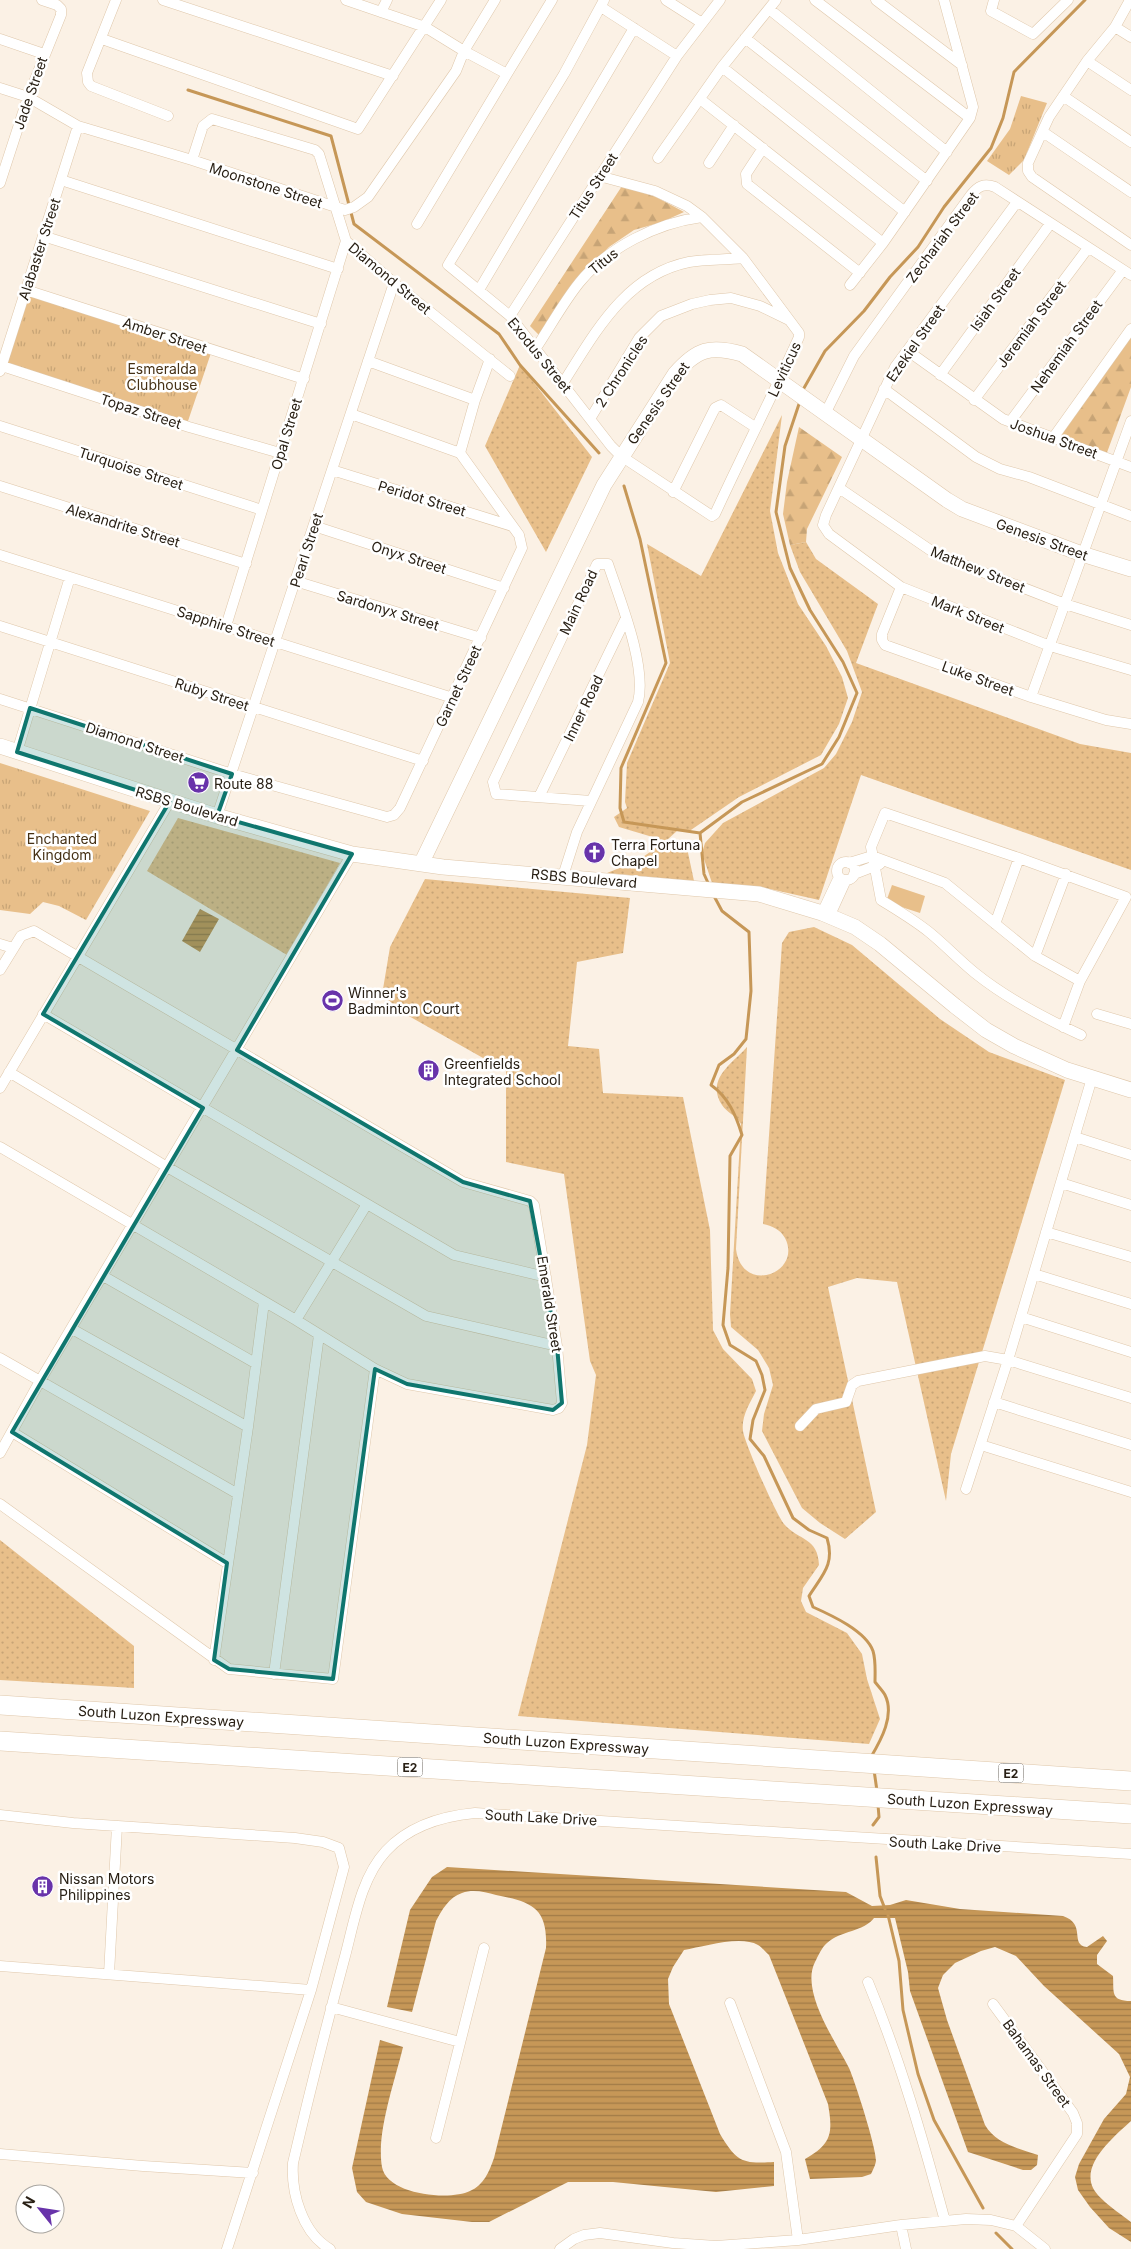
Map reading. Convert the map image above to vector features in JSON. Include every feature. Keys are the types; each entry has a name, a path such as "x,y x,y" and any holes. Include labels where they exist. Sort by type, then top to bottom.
{"highway":[{"name":"South Luzon Expressway","path":"0,1705 1131,1781"},
{"name":"South Luzon Expressway","path":"0,1741 1131,1814"}],"street":[{"name":"Jade Street","path":"0,183 28,97 61,15 61,9 57,5 42,0"},
{"path":"116,0 87,73 88,82 91,86 168,116"},
{"path":"163,0 393,76"},
{"path":"346,0 425,28 507,74"},
{"path":"381,12 387,0"},
{"path":"102,39 358,129 425,28 441,0"},
{"name":"Moonstone Street","path":"0,88 28,97 78,126 192,160 345,210 354,207 368,197 456,71 464,51 494,0"},
{"path":"417,224 552,0"},
{"path":"666,0 702,23"},
{"name":"Titus Street","path":"510,316 677,56 720,0"},
{"path":"658,158 722,67 776,0"},
{"path":"815,0 970,118"},
{"path":"876,0 962,64"},
{"path":"994,0 991,11 1033,34 1067,0"},
{"path":"1130,0 1115,27 1086,61 1050,117 1028,163 1028,171 1032,177 1131,245"},
{"path":"850,285 883,243 970,118 973,107 962,64 942,2"},
{"path":"603,3 634,28 677,56"},
{"name":"Exodus Street","path":"603,3 564,74 448,265 510,316 621,456"},
{"path":"769,8 947,152"},
{"path":"1115,27 1131,37"},
{"path":"479,290 634,28"},
{"path":"745,38 927,181"},
{"path":"0,39 44,54"},
{"path":"1086,61 1131,90"},
{"path":"722,67 905,212"},
{"path":"1063,96 1131,142"},
{"path":"700,99 883,243"},
{"name":"Diamond Street","path":"192,160 203,126 212,119 310,148 318,154 346,241 394,283 510,376"},
{"path":"709,163 734,125"},
{"name":"Alabaster Street","path":"1,369 78,126"},
{"path":"1043,132 1131,192"},
{"path":"763,148 746,174 747,184 860,273"},
{"name":"Leviticus","path":"599,176 655,191 687,206 702,217 743,258 799,332 799,337 780,379 755,427 715,514 707,514 621,456"},
{"path":"61,180 338,269"},
{"name":"Zechariah Street","path":"826,412 854,356 977,188 983,185 990,185 1127,272"},
{"name":"Ezekiel Street","path":"823,526 826,515 896,367 1017,202"},
{"name":"Titus","path":"536,348 579,283 598,264 624,245 661,227 684,219 702,217"},
{"name":"Isiah Street","path":"940,375 1050,224"},
{"path":"43,236 321,324"},
{"name":"Opal Street","path":"226,626 346,241"},
{"name":"Jeremiah Street","path":"974,400 1088,248"},
{"path":"563,383 604,318 627,294 641,283 657,273 690,262 743,258"},
{"name":"Nehemiah Street","path":"1010,422 1127,272"},
{"name":"Pearl Street","path":"217,816 394,283"},
{"name":"Amber Street","path":"26,290 304,379"},
{"name":"2 Chronicles","path":"590,419 638,338 661,316 692,304 732,298 760,306 793,322"},
{"path":"1054,438 1131,329"},
{"name":"Genesis Street","path":"420,864 435,833 440,811 452,782 468,765 575,544 621,456 676,374 688,359 706,349 724,349 742,354 962,509 1082,554 1131,569"},
{"name":"Joshua Street","path":"908,351 974,400 1010,422 1131,467"},
{"path":"460,453 490,360"},
{"path":"368,361 476,400"},
{"name":"Topaz Street","path":"1,369 280,453"},
{"path":"884,389 976,457 1000,469 1030,477 1131,516"},
{"path":"673,492 715,408 721,405 755,427"},
{"path":"351,414 460,453 512,526"},
{"path":"1031,697 1131,421"},
{"name":"Turquoise Street","path":"0,426 262,510"},
{"name":"Peridot Street","path":"332,470 512,526"},
{"name":"Alexandrite Street","path":"0,486 246,564"},
{"name":"Matthew Street","path":"839,488 936,554 1065,604 1131,625"},
{"name":"Onyx Street","path":"314,526 504,588"},
{"name":"Garnet Street","path":"386,817 394,815 400,808 522,548 522,541 512,526"},
{"name":"Mark Street","path":"823,526 828,534 901,587 1050,646 1131,670"},
{"name":"Sapphire Street","path":"0,555 453,698"},
{"name":"Main Road","path":"563,876 577,832 638,702 641,689 626,618 608,564 597,564 493,782 496,794 591,801"},
{"path":"16,752 70,577"},
{"name":"Sardonyx Street","path":"295,581 481,638"},
{"name":"Luke Street","path":"901,587 882,634 882,640 886,645 1031,697 1106,720 1131,724"},
{"name":"Inner Road","path":"539,797 626,618"},
{"name":"Ruby Street","path":"0,626 423,761"},
{"name":"Diamond Street","path":"0,699 232,774 386,817"},
{"name":"RSBS Boulevard","path":"0,746 217,816 352,854 420,864 759,894 826,914 855,927 880,944 954,1006 986,1030 1014,1046 1092,1078 1131,1090"},
{"path":"0,1088 170,801"},
{"path":"1063,1027 1080,981 1126,897 1066,874 884,813 871,847 881,900 927,930 976,973 1004,993 1063,1027 1081,1035"},
{"path":"0,1453 352,854"},
{"path":"995,924 1019,858"},
{"path":"846,877 873,862"},
{"path":"846,877 838,867 842,863 885,862 945,883 1035,956 1080,981"},
{"path":"826,914 846,877 854,867 849,863"},
{"path":"1035,956 1066,874"},
{"path":"0,970 21,936 34,931 237,1050"},
{"path":"0,944 13,948"},
{"path":"43,1014 454,1256 546,1277"},
{"path":"1097,1014 1131,1024"},
{"name":"Emerald Street","path":"237,1050 463,1182 530,1201 534,1205 557,1346 562,1403 558,1408 553,1410 407,1384 375,1369"},
{"path":"9,1072 167,1167 426,1316 557,1346"},
{"path":"966,1490 1008,1360 1092,1078"},
{"path":"1075,1137 1131,1154"},
{"path":"0,1146 296,1320 375,1369 333,1678 229,1669 0,1504"},
{"path":"1061,1184 1131,1205"},
{"path":"296,1320 367,1204"},
{"path":"1046,1232 1131,1257"},
{"path":"1034,1274 1131,1304"},
{"path":"103,1276 255,1363"},
{"path":"214,1660 264,1302"},
{"path":"1021,1317 1131,1352"},
{"path":"72,1329 248,1427"},
{"path":"274,1674 319,1335"},
{"path":"800,1426 816,1410 846,1402 852,1385 858,1381 985,1356 1008,1360 1131,1398"},
{"path":"0,1358 238,1494"},
{"path":"994,1402 1131,1445"},
{"path":"12,1432 227,1563"},
{"path":"981,1445 1131,1492"},
{"name":"South Lake Drive","path":"330,2249 320,2241 306,2222 295,2196 292,2181 293,2163 331,2007 361,1897 376,1865 385,1851 399,1839 434,1820 454,1815 484,1813 666,1824 885,1841 1131,1854"},
{"path":"0,1815 117,1826 294,1838 323,1842 339,1848 344,1867 311,1990 227,2249"},
{"path":"109,1974 117,1826"},
{"path":"436,2138 484,1948"},
{"path":"0,1966 311,1990"},
{"path":"868,1982 882,2014 945,2221"},
{"path":"730,2003 786,2152 798,2240"},
{"name":"Bahamas Street","path":"993,2004 1073,2113 1077,2123 1078,2134 1016,2226"},
{"path":"331,2007 460,2042"},
{"path":"0,2154 252,2173"},
{"path":"560,2249 579,2237 600,2233 673,2243 716,2246 798,2240 901,2225 945,2221 991,2220 1016,2226 1045,2249"},
{"path":"901,2225 906,2249"}],"highlighted area":[{"path":"30,708 232,774 217,816 352,854 237,1050 463,1182 530,1201 557,1346 562,1403 553,1410 407,1384 375,1369 333,1679 229,1669 214,1660 227,1563 12,1432 203,1108 43,1014 170,801 17,752"}],"green space":[{"path":"1021,96 1047,103 1024,160 1009,175 987,161 1010,129"},
{"path":"622,186 656,197 684,212 662,222 634,230 609,247 576,281 539,335 530,326"},
{"name":"Esmeralda Clubhouse","path":"28,294 211,353 187,424 7,365"},
{"path":"1131,337 1131,387 1105,458 1058,440"},
{"path":"520,365 592,457 546,552 485,446"},
{"path":"782,415 770,511 778,553 798,604 826,646 842,677 848,698 839,724 821,755 739,797 688,832 678,830 667,840 687,848 694,881 607,873 637,861 666,841 619,827 614,817 627,808 625,802 627,763 670,663 647,544 701,576"},
{"path":"799,427 842,457 807,529 806,542 790,545 783,514 787,482"},
{"path":"806,542 816,559 878,604 856,663 1080,744 1131,753 1131,870 861,775 819,900 761,887 712,883 702,853 705,843 723,823 824,768 836,754 852,722 862,692 847,651 800,572 790,545"},
{"name":"Enchanted Kingdom","path":"0,763 150,811 86,920 59,906 43,902 30,914 0,910"},
{"path":"178,818 340,863 287,955 147,871"},
{"path":"425,879 630,898 623,953 577,962 568,1046 599,1049 603,1093 683,1097 710,1230 713,1330 723,1349 752,1379 756,1391 745,1415 743,1431 768,1494 784,1524 807,1540 818,1556 819,1565 803,1588 801,1601 806,1612 847,1633 862,1654 867,1679 880,1719 869,1744 518,1716 587,1445 596,1375 590,1361 564,1174 506,1162 506,1071 407,1015 382,995 390,947"},
{"path":"892,885 925,896 920,913 886,902"},
{"path":"814,927 852,945 940,1019 989,1052 1065,1080 951,1454 946,1501 897,1282 857,1278 828,1287 876,1512 845,1539 820,1523 802,1508 762,1431 764,1414 773,1385 769,1368 758,1350 731,1327 730,1314 741,1124 722,1105 717,1087 723,1072 747,1047 736,1249 741,1263 749,1272 759,1275 770,1274 779,1269 786,1261 788,1250 785,1238 781,1232 763,1224 782,943 789,932"},
{"path":"0,1540 134,1646 134,1688 0,1680"}],"shaded area":[{"path":"200,909 219,919 200,952 182,941"},
{"path":"447,1867 846,1892 872,1906 890,1905 906,1900 960,1909 1063,1916 1074,1924 1079,1942 1087,1947 1103,1936 1107,1941 1097,1955 1097,1964 1113,1976 1114,1994 1116,1997 1124,2001 1131,2001 1131,2121 1102,2151 1092,2169 1091,2179 1096,2193 1131,2222 1131,2242 1109,2228 1090,2207 1078,2190 1075,2177 1079,2164 1104,2119 1126,2094 1130,2077 1119,2054 1044,1986 1016,1956 995,1947 955,1963 943,1975 938,1988 947,2020 985,2125 1001,2141 1038,2155 1037,2165 1031,2170 1023,2170 968,2152 910,1991 908,1972 895,1918 874,1918 865,1926 832,1939 820,1952 812,1974 812,1987 821,2016 849,2068 865,2114 876,2160 871,2174 862,2177 810,2179 805,2159 821,2148 828,2137 830,2123 828,2104 769,1955 759,1946 750,1942 732,1941 684,1950 668,1979 669,2004 720,2134 736,2156 741,2159 754,2162 774,2162 774,2186 716,2192 613,2182 568,2182 489,2222 472,2222 402,2214 366,2202 357,2192 352,2168 380,2040 403,2047 384,2123 381,2153 382,2167 386,2176 395,2184 407,2190 435,2195 461,2194 470,2191 479,2185 485,2177 494,2158 546,1948 544,1923 535,1909 528,1904 519,1900 483,1892 470,1891 462,1893 457,1895 443,1908 436,1921 412,2012 387,2007 410,1910 432,1877"}],"waterway":[{"path":"804,388 825,351 864,311 890,277 918,247 944,207 991,148 1003,118 1014,72 1085,0"},
{"path":"188,90 331,136 354,224 499,334 520,365 599,453"},
{"path":"709,885 704,874 700,833 742,802 822,764 839,737 857,693 843,662 810,610 790,568 776,512 785,446 799,404"},
{"path":"624,486 640,539 666,663 621,768 620,808 624,822 700,833"},
{"path":"714,896 722,911 749,932 751,991 746,1039 734,1054 719,1065 711,1085 731,1107 742,1135 730,1156 728,1268 723,1325 730,1345 756,1361 762,1375 765,1390 753,1420 750,1439 764,1456 793,1518 809,1530 827,1538 830,1555 829,1562 809,1596 813,1607 856,1630 873,1651 875,1682 885,1695 888,1703 888,1719 879,1743 871,1757"},
{"path":"874,1770 877,1791"},
{"path":"873,1825 879,1817 878,1805"},
{"path":"876,1857 880,1896 885,1909"},
{"path":"888,1915 899,1961 903,2010 918,2074 934,2120 983,2208"},
{"path":"996,2233 1012,2249"}],"place":[{"name":"Route 88","path":"198,783"},
{"name":"Terra Fortuna Chapel","path":"595,852"},
{"name":"Winner's Badminton Court","path":"332,1000"},
{"name":"Greenfields Integrated School","path":"428,1071"},
{"name":"Nissan Motors Philippines","path":"43,1886"}]}
